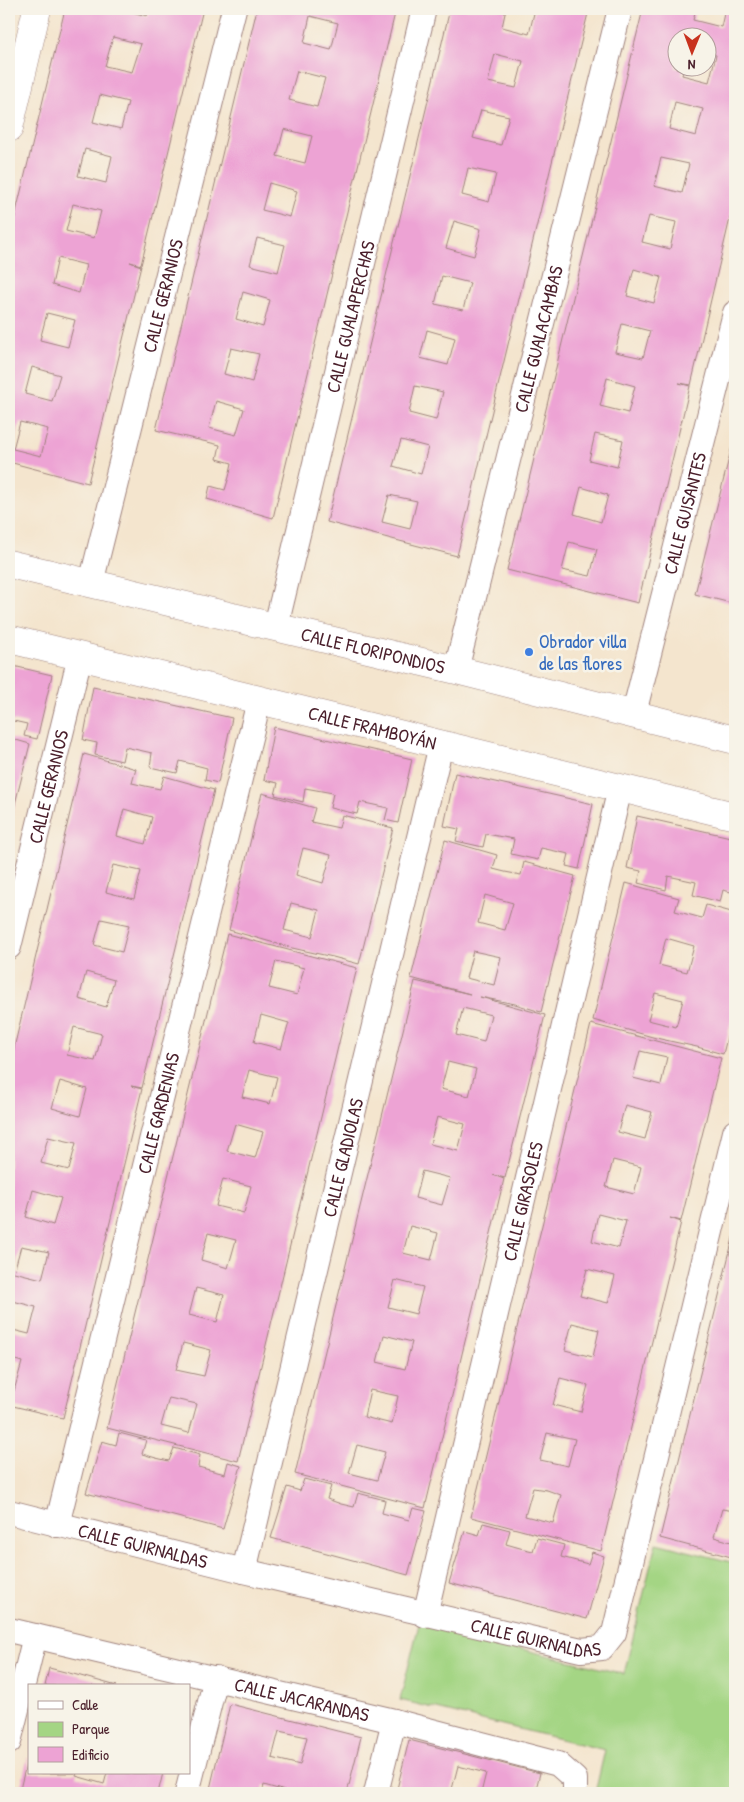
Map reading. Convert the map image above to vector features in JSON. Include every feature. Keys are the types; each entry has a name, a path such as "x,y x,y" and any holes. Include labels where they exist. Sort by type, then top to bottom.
{"street":[{"path":"9,128 37,9"},
{"name":"CALLE GERANIOS","path":"91,583 234,9"},
{"name":"CALLE GUALAPERCHAS","path":"276,626 424,9"},
{"name":"CALLE GUALACAMBAS","path":"456,670 620,9"},
{"name":"CALLE GUISANTES","path":"634,713 735,313"},
{"name":"CALLE FLORIPONDIOS","path":"9,564 276,626 634,713 735,740"},
{"name":"CALLE FRAMBOYÁN","path":"9,639 735,816"},
{"name":"CALLE GERANIOS","path":"9,946 80,656"},
{"name":"CALLE GARDENIAS","path":"58,1525 259,701"},
{"name":"CALLE GLADIOLAS","path":"244,1572 441,745"},
{"name":"CALLE GIRASOLES","path":"425,1615 620,788"},
{"name":"CALLE GUIRNALDAS","path":"9,1512 244,1572 425,1615 581,1650 602,1648 614,1633 735,1132"},
{"name":"CALLE JACARANDAS","path":"9,1630 216,1678 558,1764 574,1779 575,1793"},
{"path":"9,1742 35,1636"},
{"path":"187,1793 216,1678"},
{"path":"376,1793 394,1722"}],"green space":[{"path":"656,1543 735,1563 735,1793 595,1793 605,1750 400,1700 419,1624 624,1674"}],"building":[{"path":"65,9 120,9 147,16 149,9 203,9 141,265 130,262 141,266 88,483 9,462 9,241","holes":["113,37 141,44 132,72 105,66","100,95 128,102 121,129 93,122","85,149 112,156 106,183 78,176","73,204 101,211 94,238 66,231","58,258 86,265 79,293 52,285","47,313 75,320 68,347 40,340","32,367 60,375 52,401 25,394","20,422 48,429 41,456 13,449"]},
{"path":"257,9 396,9 273,518 207,499 210,486 225,490 229,477 232,463 217,459 220,445 156,430","holes":["310,16 338,23 331,50 304,43","297,71 325,78 317,107 289,100","284,129 312,136 305,163 277,156","269,183 297,191 290,217 262,210","257,238 285,245 278,272 250,265","243,292 270,300 263,327 236,319","231,348 259,354 252,382 224,374","216,401 244,409 236,435 209,428"]},
{"path":"450,9 506,9 502,27 529,34 535,9 589,9 457,556 327,522","holes":["495,54 523,61 516,88 488,82","481,110 509,116 501,145 473,138","468,168 496,174 489,202 462,195","454,221 481,229 474,256 446,248","442,276 470,283 463,310 435,304","427,330 455,338 448,365 420,358","415,386 443,392 436,420 409,413","401,440 428,447 421,474 393,466","389,495 417,501 410,529 382,522"]},
{"path":"643,9 696,9 693,20 721,27 725,9 735,9 735,197 691,385 679,383 690,386 638,603 507,570","holes":["675,102 703,109 696,136 669,129","661,158 689,164 682,193 654,186","649,216 676,222 670,249 642,242","634,269 661,277 654,303 627,296","622,324 650,331 643,358 615,352","607,378 635,386 628,413 600,406","595,434 623,440 617,467 589,460","581,487 608,495 601,522 574,514","569,542 597,549 590,576 562,570"]},
{"path":"735,434 735,604 695,594"},
{"path":"9,665 52,675 37,739 24,736 27,724 9,720"},
{"path":"93,687 232,718 218,783 205,780 207,768 180,761 177,773 150,767 152,753 125,747 122,761 95,755 97,743 83,740"},
{"path":"274,727 412,759 398,823 385,820 388,808 360,802 357,814 330,808 333,793 305,788 303,802 275,795 278,783 264,780"},
{"path":"9,738 30,744 9,828"},
{"path":"84,754 136,769 132,783 160,789 164,776 214,790 142,1088 131,1086 142,1089 63,1418 9,1405 9,1389 14,1391 22,1362 9,1358 9,1329 29,1334 36,1307 9,1300 9,1069","holes":["124,809 152,817 145,844 117,836","113,865 141,871 134,899 106,892","101,919 129,925 122,952 94,945","86,972 114,980 106,1007 79,999","74,1027 102,1034 95,1061 67,1055","60,1081 87,1089 80,1116 52,1108","48,1137 76,1143 69,1170 41,1163","33,1190 61,1198 53,1225 26,1217","21,1246 49,1252 42,1279 14,1272"]},
{"path":"455,773 593,804 579,869 566,866 569,854 541,848 538,860 511,854 514,839 486,834 483,847 456,841 459,829 444,826"},
{"path":"262,793 315,808 311,822 339,828 342,815 393,828 359,964 229,930","holes":["303,848 331,855 323,883 296,875","291,903 319,910 312,937 284,930"]},
{"path":"637,816 735,838 735,893 723,890 720,902 693,895 696,882 668,876 666,890 638,883 641,871 627,868"},
{"path":"445,840 497,855 493,869 521,875 524,862 575,876 541,1012 515,1004 480,997 545,1015 505,1178 493,1175 504,1179 425,1508 295,1474 415,981 470,994 411,978","holes":["485,895 513,903 505,930 478,923","473,951 501,957 494,985 466,978","463,1008 491,1015 484,1042 456,1035","448,1062 476,1069 469,1096 441,1089","437,1117 465,1124 458,1151 430,1144","422,1171 450,1178 442,1205 415,1198","410,1226 438,1233 431,1260 403,1253","395,1280 423,1287 416,1314 388,1307","384,1335 412,1342 405,1369 377,1362","370,1390 398,1396 392,1424 364,1417","357,1445 385,1452 377,1480 349,1473"]},
{"path":"626,883 679,898 675,911 702,918 706,905 735,913 735,1006 723,1054 593,1020","holes":["666,938 694,946 687,972 659,965","655,993 683,1000 676,1027 648,1020"]},
{"path":"227,934 357,968 238,1461 107,1428","holes":["276,961 304,968 297,995 269,988","261,1015 289,1023 281,1049 254,1042","249,1070 277,1077 270,1104 242,1097","235,1124 263,1132 255,1158 227,1151","223,1179 251,1186 244,1213 216,1206","208,1233 236,1240 228,1268 201,1260","196,1288 224,1295 217,1322 189,1315","183,1343 211,1350 204,1376 176,1370","169,1398 197,1404 189,1433 161,1426"]},
{"path":"591,1024 721,1058 681,1221 670,1218 681,1222 601,1551 471,1517","holes":["640,1051 667,1057 661,1085 633,1078","625,1105 652,1112 645,1139 618,1132","613,1160 641,1167 634,1194 606,1187","598,1214 626,1221 619,1248 592,1241","587,1269 615,1276 608,1303 580,1296","572,1323 599,1330 593,1357 565,1350","560,1378 588,1385 581,1412 553,1405","547,1433 575,1439 568,1466 540,1460","533,1488 561,1495 553,1523 525,1516"]},
{"path":"735,1230 735,1455 729,1481 735,1482 735,1511 722,1509 714,1537 735,1543 735,1558 660,1538"},
{"path":"119,1433 146,1440 142,1454 156,1458 169,1461 174,1448 200,1455 198,1467 225,1474 228,1462 241,1466 223,1529 86,1493 102,1441 116,1445"},
{"path":"304,1479 331,1486 327,1499 341,1504 354,1507 358,1493 385,1500 382,1513 409,1520 413,1508 426,1511 408,1575 271,1538 287,1487 300,1491"},
{"path":"483,1523 510,1530 506,1544 520,1548 533,1551 537,1538 564,1545 561,1557 588,1564 592,1552 604,1556 587,1619 449,1583 465,1531 479,1535"},
{"path":"49,1668 110,1684 45,1684"},
{"path":"230,1704 361,1737 347,1793 292,1793 264,1785 262,1793 209,1793","holes":["279,1731 307,1737 300,1765 272,1758"]},
{"path":"409,1740 540,1773 535,1793 481,1793 486,1773 458,1766 451,1793 396,1793"},
{"path":"28,1757 28,1774 77,1774 76,1776 104,1784 107,1774 163,1774 158,1793 19,1793"}],"place":[{"name":"Obrador villa de las flores","path":"529,652"}]}
